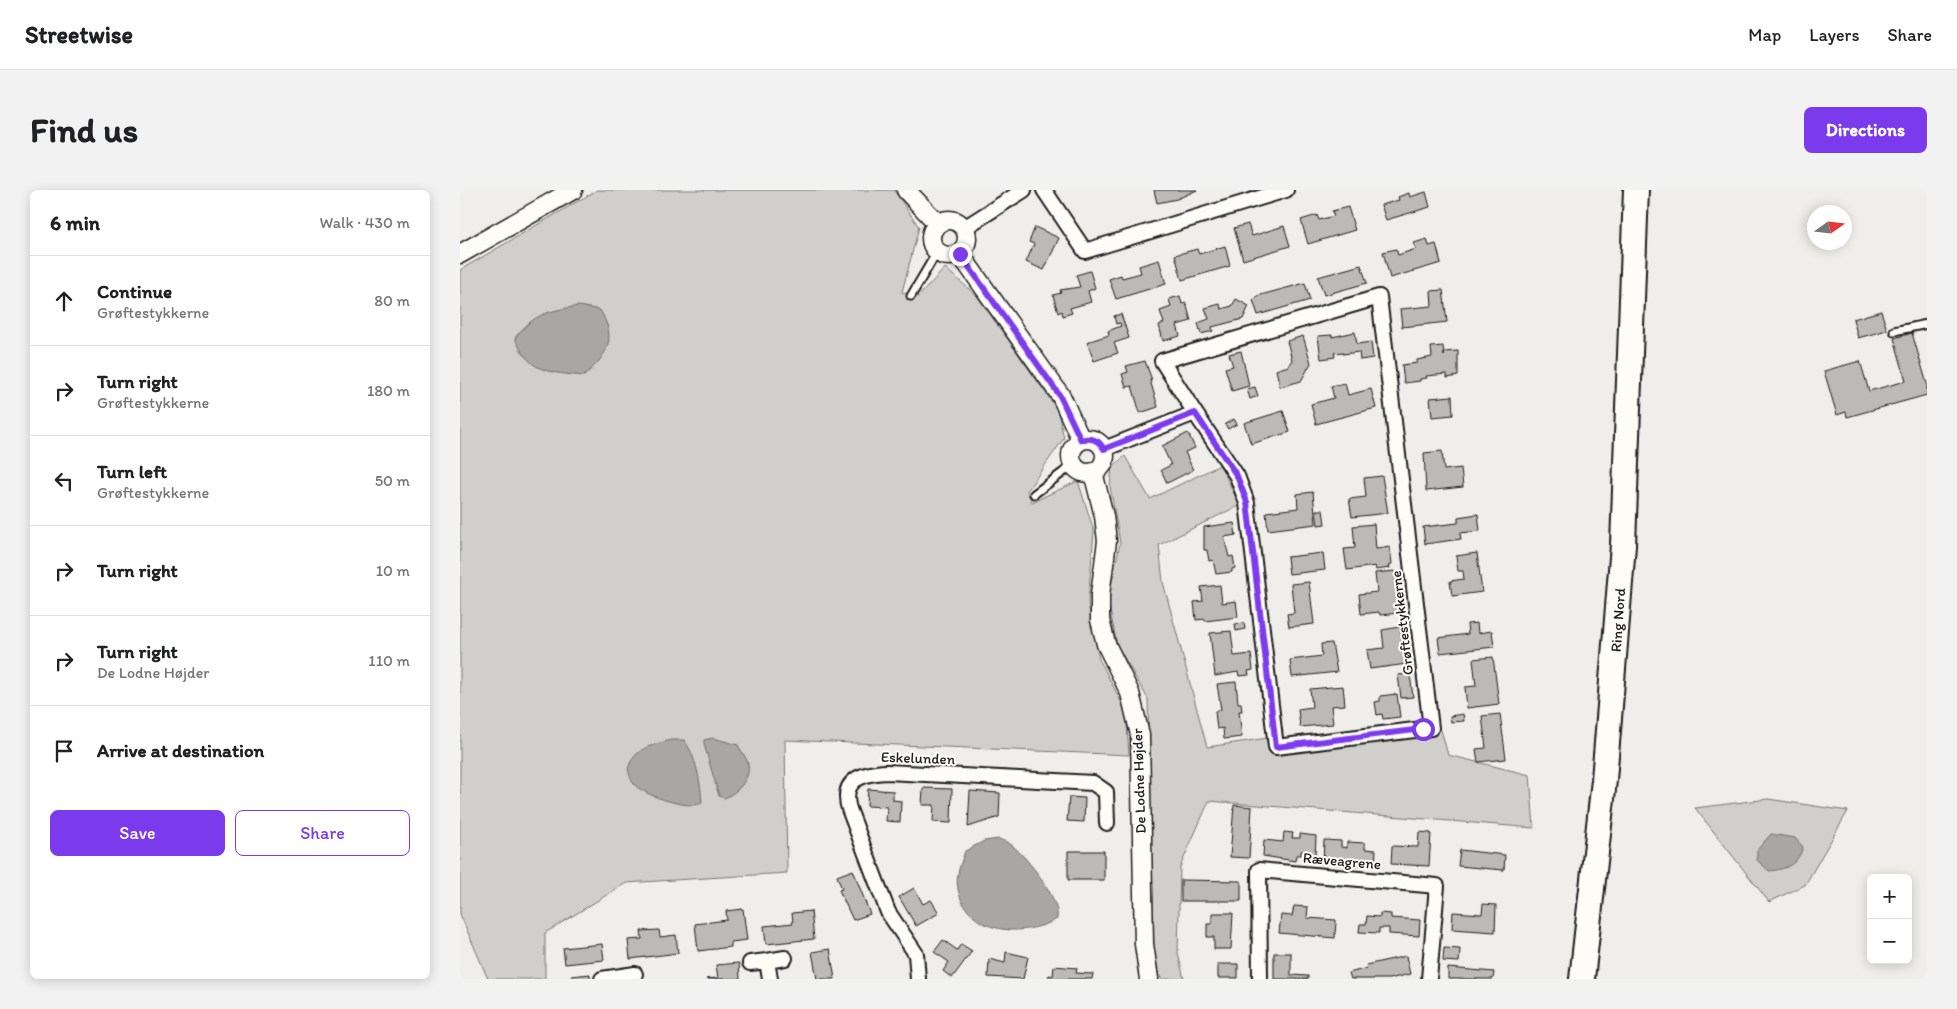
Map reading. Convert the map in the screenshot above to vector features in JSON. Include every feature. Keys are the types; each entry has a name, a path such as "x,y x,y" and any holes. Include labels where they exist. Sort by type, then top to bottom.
{"highway":[{"name":"Ring Nord","path":"1582,979 1615,658 1624,535 1636,190"},
{"name":"Ring Nord","path":"1597,979 1638,547 1645,412 1650,190"}],"street":[{"path":"460,254 573,190"},
{"path":"906,190 938,224"},
{"path":"964,228 1024,190"},
{"path":"1044,190 1085,251 1286,190"},
{"path":"949,220 960,224 964,228 968,239 960,254 948,256 937,252 931,241 931,235 938,224 949,220"},
{"path":"960,254 1060,396 1081,440"},
{"name":"Grøftestykkerne","path":"1379,298 1431,728 1276,747 1247,502 1237,476 1195,413 1162,361 1379,298"},
{"path":"1104,449 1195,413"},
{"path":"1086,438 1097,441 1104,449 1105,460 1098,470 1082,472 1073,465 1071,451 1081,440 1086,438"},
{"name":"De Lodne Højder","path":"1093,472 1104,516 1107,541 1100,595 1100,620 1115,665 1130,693 1140,736 1144,944 1149,979"},
{"name":"Eskelunden","path":"918,979 916,954 888,912 849,809 846,798 852,783 865,773 887,772 1093,783 1106,792 1107,823"},
{"name":"Ræveagrene","path":"1260,979 1259,870 1438,886 1429,979"},
{"path":"750,964 785,958"},
{"path":"767,961 770,979"},
{"path":"602,979 635,974"}],"lane":[{"path":"911,296 937,252"},
{"path":"1894,331 1927,324"},
{"path":"1034,494 1073,465"}],"shaded area":[{"path":"597,190 894,190 919,227 902,292 918,297 945,268 977,296 1057,409 1064,438 1027,491 1032,502 1078,481 1094,531 1088,603 1099,659 1126,711 1129,755 785,740 787,873 626,883 545,933 545,979 488,979 460,914 460,270"},
{"path":"579,306 600,310 605,321 609,339 604,354 599,361 584,376 551,372 534,365 527,359 515,338 522,330 543,314"},
{"path":"1125,456 1150,499 1220,465 1240,505 1159,545 1163,582 1207,747 1268,738 1272,752 1441,730 1448,755 1530,775 1534,828 1209,801 1180,867 1178,953 1184,979 1161,979 1154,957 1148,699 1117,645 1108,601 1120,543 1110,486 1112,467"},
{"path":"713,738 738,745 748,764 747,775 742,785 734,793 724,798 719,796 704,744 704,740"},
{"path":"671,740 684,740 692,754 697,770 702,803 687,805 668,801 642,791 632,781 628,769 635,756 645,748"},
{"path":"1768,799 1848,811 1805,885 1769,902 1695,808"},
{"path":"1771,834 1795,838 1803,847 1798,858 1790,865 1769,871 1757,860 1757,850"},
{"path":"999,839 1013,846 1027,860 1042,880 1054,901 1057,919 1029,929 998,928 985,924 973,916 963,904 957,879 965,851 984,841"}],"building":[{"path":"1154,190 1197,190 1177,199 1157,203"},
{"path":"1426,192 1430,207 1386,220 1381,205 1399,200 1398,197 1409,193 1410,197"},
{"path":"1348,207 1355,230 1308,244 1301,220 1317,215 1319,220 1334,216 1332,211"},
{"path":"1248,224 1252,236 1284,226 1290,246 1243,260 1234,228"},
{"path":"1035,227 1059,238 1044,270 1026,262 1034,244 1029,242"},
{"path":"1427,239 1429,246 1436,244 1441,263 1390,278 1383,252 1396,249 1398,255 1416,249 1414,243"},
{"path":"1225,246 1230,266 1182,280 1175,255 1197,249 1199,254"},
{"path":"1159,260 1166,284 1116,299 1109,279 1121,275 1122,278 1141,273 1139,266"},
{"path":"1361,265 1367,283 1324,295 1318,277"},
{"path":"1090,271 1095,288 1088,291 1091,302 1070,308 1072,313 1063,316 1062,311 1058,313 1053,295 1061,293 1060,290 1080,287 1076,275"},
{"path":"1305,283 1310,300 1258,315 1253,300 1257,296"},
{"path":"1443,290 1447,322 1402,327 1400,309 1432,306 1431,291"},
{"path":"1180,296 1182,304 1186,303 1191,321 1177,325 1180,336 1163,341 1159,325 1164,323 1160,311 1171,307 1169,299"},
{"path":"1236,299 1249,306 1243,319 1212,327 1213,331 1201,334 1198,323 1209,319 1205,308 1220,304 1221,309 1232,306"},
{"path":"1881,311 1887,330 1858,338 1853,319"},
{"path":"1121,314 1129,338 1114,343 1118,353 1094,361 1087,342 1109,335 1108,331 1121,326 1120,323 1116,324 1114,316"},
{"path":"1355,332 1357,344 1371,342 1373,358 1360,360 1359,352 1343,354 1343,352 1334,353 1335,357 1321,359 1318,336 1332,335 1332,337"},
{"path":"1912,333 1927,384 1927,395 1847,417 1846,412 1837,415 1824,371 1860,361 1869,391 1906,381 1894,338"},
{"path":"1303,336 1311,363 1301,381 1280,387 1276,370 1288,366 1292,360 1287,341"},
{"path":"1443,346 1444,356 1445,352 1458,351 1458,376 1447,378 1447,374 1426,376 1427,378 1420,379 1420,381 1404,383 1402,365 1417,363 1417,360 1432,357 1431,347"},
{"path":"1241,351 1249,386 1232,391 1225,368 1233,366 1229,354"},
{"path":"1145,361 1152,380 1150,380 1158,407 1140,413 1132,386 1126,387 1122,374 1128,372 1126,366"},
{"path":"1345,383 1348,395 1371,389 1376,408 1316,424 1311,404 1334,398 1331,386"},
{"path":"1255,387 1258,396 1250,399 1247,389"},
{"path":"1452,396 1453,415 1432,417 1430,398"},
{"path":"1283,411 1290,432 1251,444 1244,423"},
{"path":"1234,419 1237,424 1228,429 1225,424"},
{"path":"1188,433 1195,448 1185,452 1193,470 1167,483 1161,470 1171,465 1162,446"},
{"path":"1442,451 1444,470 1461,468 1463,487 1426,491 1424,453"},
{"path":"1382,476 1388,513 1352,517 1349,499 1366,497 1364,478"},
{"path":"1313,492 1316,524 1268,530 1266,512 1298,508 1297,494"},
{"path":"1316,510 1323,510 1325,524 1318,525"},
{"path":"1478,514 1480,531 1460,533 1461,539 1425,544 1423,527 1458,523 1458,517"},
{"path":"1234,523 1236,535 1224,537 1229,557 1233,556 1235,568 1232,569 1232,572 1216,574 1213,560 1209,561 1207,550 1204,550 1204,527"},
{"path":"1374,524 1376,549 1390,547 1392,564 1389,565 1390,568 1376,570 1375,566 1347,570 1344,549 1355,548 1353,526"},
{"path":"1323,553 1325,570 1289,574 1287,557"},
{"path":"1477,553 1482,592 1452,596 1450,581 1464,579 1463,571 1458,571 1456,556"},
{"path":"1395,571 1399,613 1380,615 1379,612 1361,614 1359,594 1377,592 1375,573"},
{"path":"1309,582 1314,624 1289,627 1287,614 1294,613 1291,584"},
{"path":"1220,585 1222,603 1236,601 1238,617 1205,621 1205,619 1196,620 1194,602 1203,601 1201,587"},
{"path":"1244,623 1245,629 1236,631 1235,624"},
{"path":"1477,623 1478,633 1492,631 1494,647 1440,653 1438,638 1468,634 1467,624"},
{"path":"1400,627 1407,664 1370,669 1367,650 1384,648 1382,630"},
{"path":"1231,631 1234,656 1251,654 1253,670 1248,671 1249,675 1239,676 1238,672 1215,676 1210,633"},
{"path":"1332,643 1337,672 1292,677 1290,660 1322,656 1321,644"},
{"path":"1493,657 1499,704 1467,708 1465,687 1476,686 1473,659"},
{"path":"1410,674 1413,697 1401,698 1398,675"},
{"path":"1236,682 1238,703 1241,703 1242,711 1239,711 1242,737 1224,739 1223,728 1217,729 1215,711 1221,710 1217,684"},
{"path":"1343,686 1345,705 1331,706 1333,724 1300,727 1298,709 1312,707 1310,689"},
{"path":"1397,694 1400,717 1383,719 1382,714 1377,715 1375,702 1380,701 1380,696"},
{"path":"1463,714 1464,721 1451,722 1450,716"},
{"path":"1500,714 1506,759 1478,762 1476,749 1486,748 1482,716"},
{"path":"923,788 952,789 951,823 933,822 934,805 922,805"},
{"path":"868,789 893,791 893,800 901,801 900,822 886,821 887,807 867,806"},
{"path":"970,791 1000,793 999,817 968,827"},
{"path":"1069,797 1085,798 1084,822 1067,821"},
{"path":"1234,805 1252,807 1249,858 1230,857"},
{"path":"1284,832 1293,833 1292,838 1300,838 1300,834 1316,836 1315,857 1305,856 1306,851 1301,851 1301,855 1296,855 1295,861 1263,856 1264,840 1283,842"},
{"path":"1419,832 1431,833 1429,866 1391,864 1392,846 1418,847"},
{"path":"1324,840 1341,841 1341,847 1347,848 1347,842 1365,843 1365,849 1376,850 1375,866 1323,863"},
{"path":"1460,850 1505,855 1504,870 1458,866"},
{"path":"1068,851 1104,851 1104,880 1068,880"},
{"path":"853,870 870,914 853,920 839,890 842,889 837,876"},
{"path":"1181,880 1241,881 1241,901 1181,901"},
{"path":"914,888 923,904 931,900 939,913 916,926 899,897"},
{"path":"1483,904 1496,905 1495,932 1452,929 1453,912 1482,914"},
{"path":"1294,906 1308,907 1307,918 1336,920 1335,938 1279,933 1281,915 1292,916"},
{"path":"743,909 747,940 731,942 731,947 698,951 695,924 727,920 726,911"},
{"path":"811,911 814,939 766,944 764,926 793,923 792,913"},
{"path":"1212,913 1233,913 1231,949 1214,949 1214,937 1207,937 1207,924 1212,924"},
{"path":"1380,913 1391,914 1391,918 1420,920 1419,936 1389,934 1389,928 1379,928 1379,933 1359,932 1360,924 1366,924 1367,916 1380,917"},
{"path":"659,930 660,937 676,935 678,953 630,959 628,940 642,939 641,931"},
{"path":"943,940 957,950 961,944 972,951 952,978 943,971 949,962 934,952"},
{"path":"602,944 604,960 565,964 563,948"},
{"path":"1444,948 1460,949 1459,962 1443,961"},
{"path":"830,949 835,979 817,979 812,952"},
{"path":"1006,952 1028,957 1023,979 988,977 989,959 1005,963"},
{"path":"1274,953 1291,953 1291,975 1308,976 1308,979 1274,979"},
{"path":"1406,956 1410,974 1389,979 1351,979 1349,973 1367,968 1366,965"},
{"path":"739,963 740,979 706,979 718,978 716,965"},
{"path":"1218,964 1238,964 1238,978 1218,978"},
{"path":"1054,966 1077,968 1076,973 1093,974 1092,979 1048,979 1049,975 1053,976"},
{"path":"1448,968 1494,972 1493,979 1448,979"},
{"path":"590,974 590,979 572,979 571,976"}],"route":[{"path":"960,254 1060,396 1081,440 1086,438 1092,439 1101,444 1104,449 1195,413 1237,476 1247,502 1276,747 1423,729"}]}
